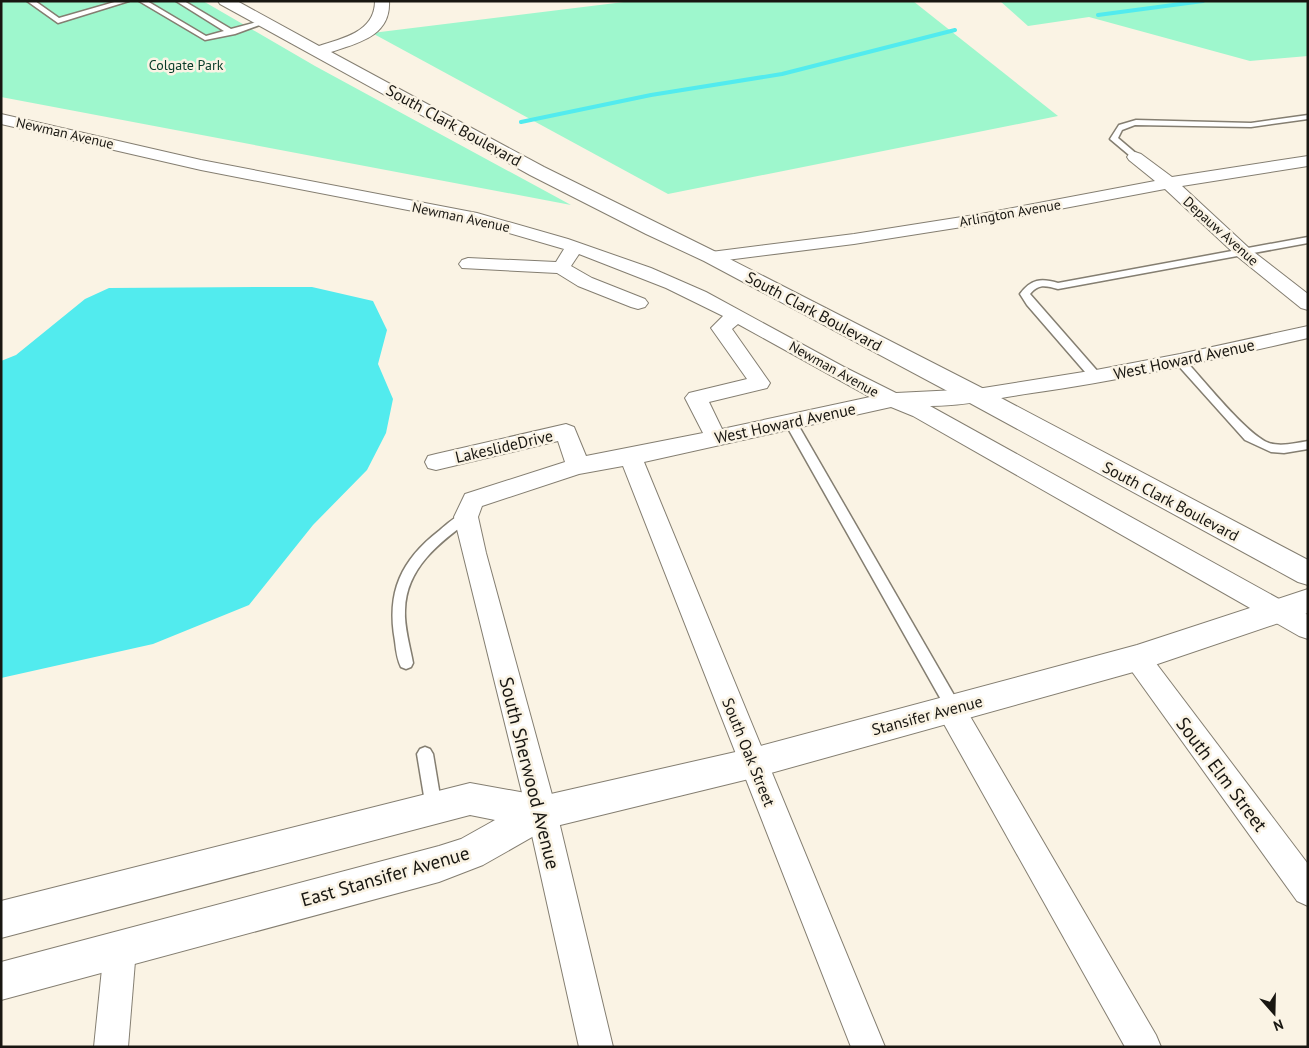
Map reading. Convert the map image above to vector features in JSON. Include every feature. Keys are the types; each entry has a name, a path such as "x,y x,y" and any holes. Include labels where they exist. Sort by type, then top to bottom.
{"street":[{"name":"South Clark Boulevard","path":"225,1 537,171 711,257 977,396 1308,574"},
{"path":"318,51 364,34 377,25 382,16 382,1"},
{"name":"Newman Avenue","path":"1,119 201,165 476,218 520,229 575,247 699,296 891,400"},
{"path":"1,132 32,126"},
{"name":"Depauw Avenue","path":"1134,157 1169,183 1244,253 1308,304"},
{"name":"Arlington Avenue","path":"711,257 854,239 971,220 1169,183 1308,161"},
{"path":"561,268 575,247"},
{"path":"468,264 561,268 585,282 638,303"},
{"path":"716,438 696,398 760,383 721,328 736,315"},
{"name":"West Howard Avenue","path":"469,509 578,466 630,457 891,400 977,396 1096,377 1180,361 1308,332"},
{"path":"891,400 921,411 1293,606 1308,628"},
{"name":"LakeslideDrive","path":"436,462 566,432 578,466"},
{"name":"South Oak Street","path":"630,457 868,1047"},
{"name":"South Sherwood Avenue","path":"469,509 596,1047"},
{"name":"Stansifer Avenue","path":"542,813 753,763 1137,658 1293,606"},
{"name":"South Elm Street","path":"1137,658 1308,890"},
{"path":"952,708 1144,1047"},
{"path":"1,920 470,799 542,813"},
{"name":"East Stansifer Avenue","path":"1,981 439,864 470,853 542,813"},
{"path":"111,1047 120,949"}],"lane":[{"path":"30,1 58,21 126,1"},
{"path":"142,1 205,38 264,22"},
{"path":"179,1 232,32"},
{"path":"1134,157 1114,138 1116,130 1124,125 1136,122 1251,125 1308,117"},
{"path":"1096,377 1031,303 1025,294 1029,287 1043,281 1058,286 1308,240"},
{"path":"1180,361 1249,436 1263,446 1276,449 1308,445"},
{"path":"791,423 952,708"},
{"path":"406,663 398,609 404,576 431,543 469,509"},
{"path":"425,754 434,808"}],"green space":[{"name":"Colgate Park","path":"1,1 203,1 315,66 571,205 1,97"},
{"path":"632,1 913,1 1058,116 668,194 372,33"},
{"path":"1000,1 1308,1 1308,56 1250,61 1089,17 1028,26"}],"water":[{"path":"312,287 373,301 387,330 378,364 393,399 386,433 367,470 313,525 249,605 153,644 1,678 1,361 16,355 85,299 109,288"}],"waterway":[{"path":"1098,15 1203,1"},
{"path":"521,122 651,95 782,74 955,30"}]}
